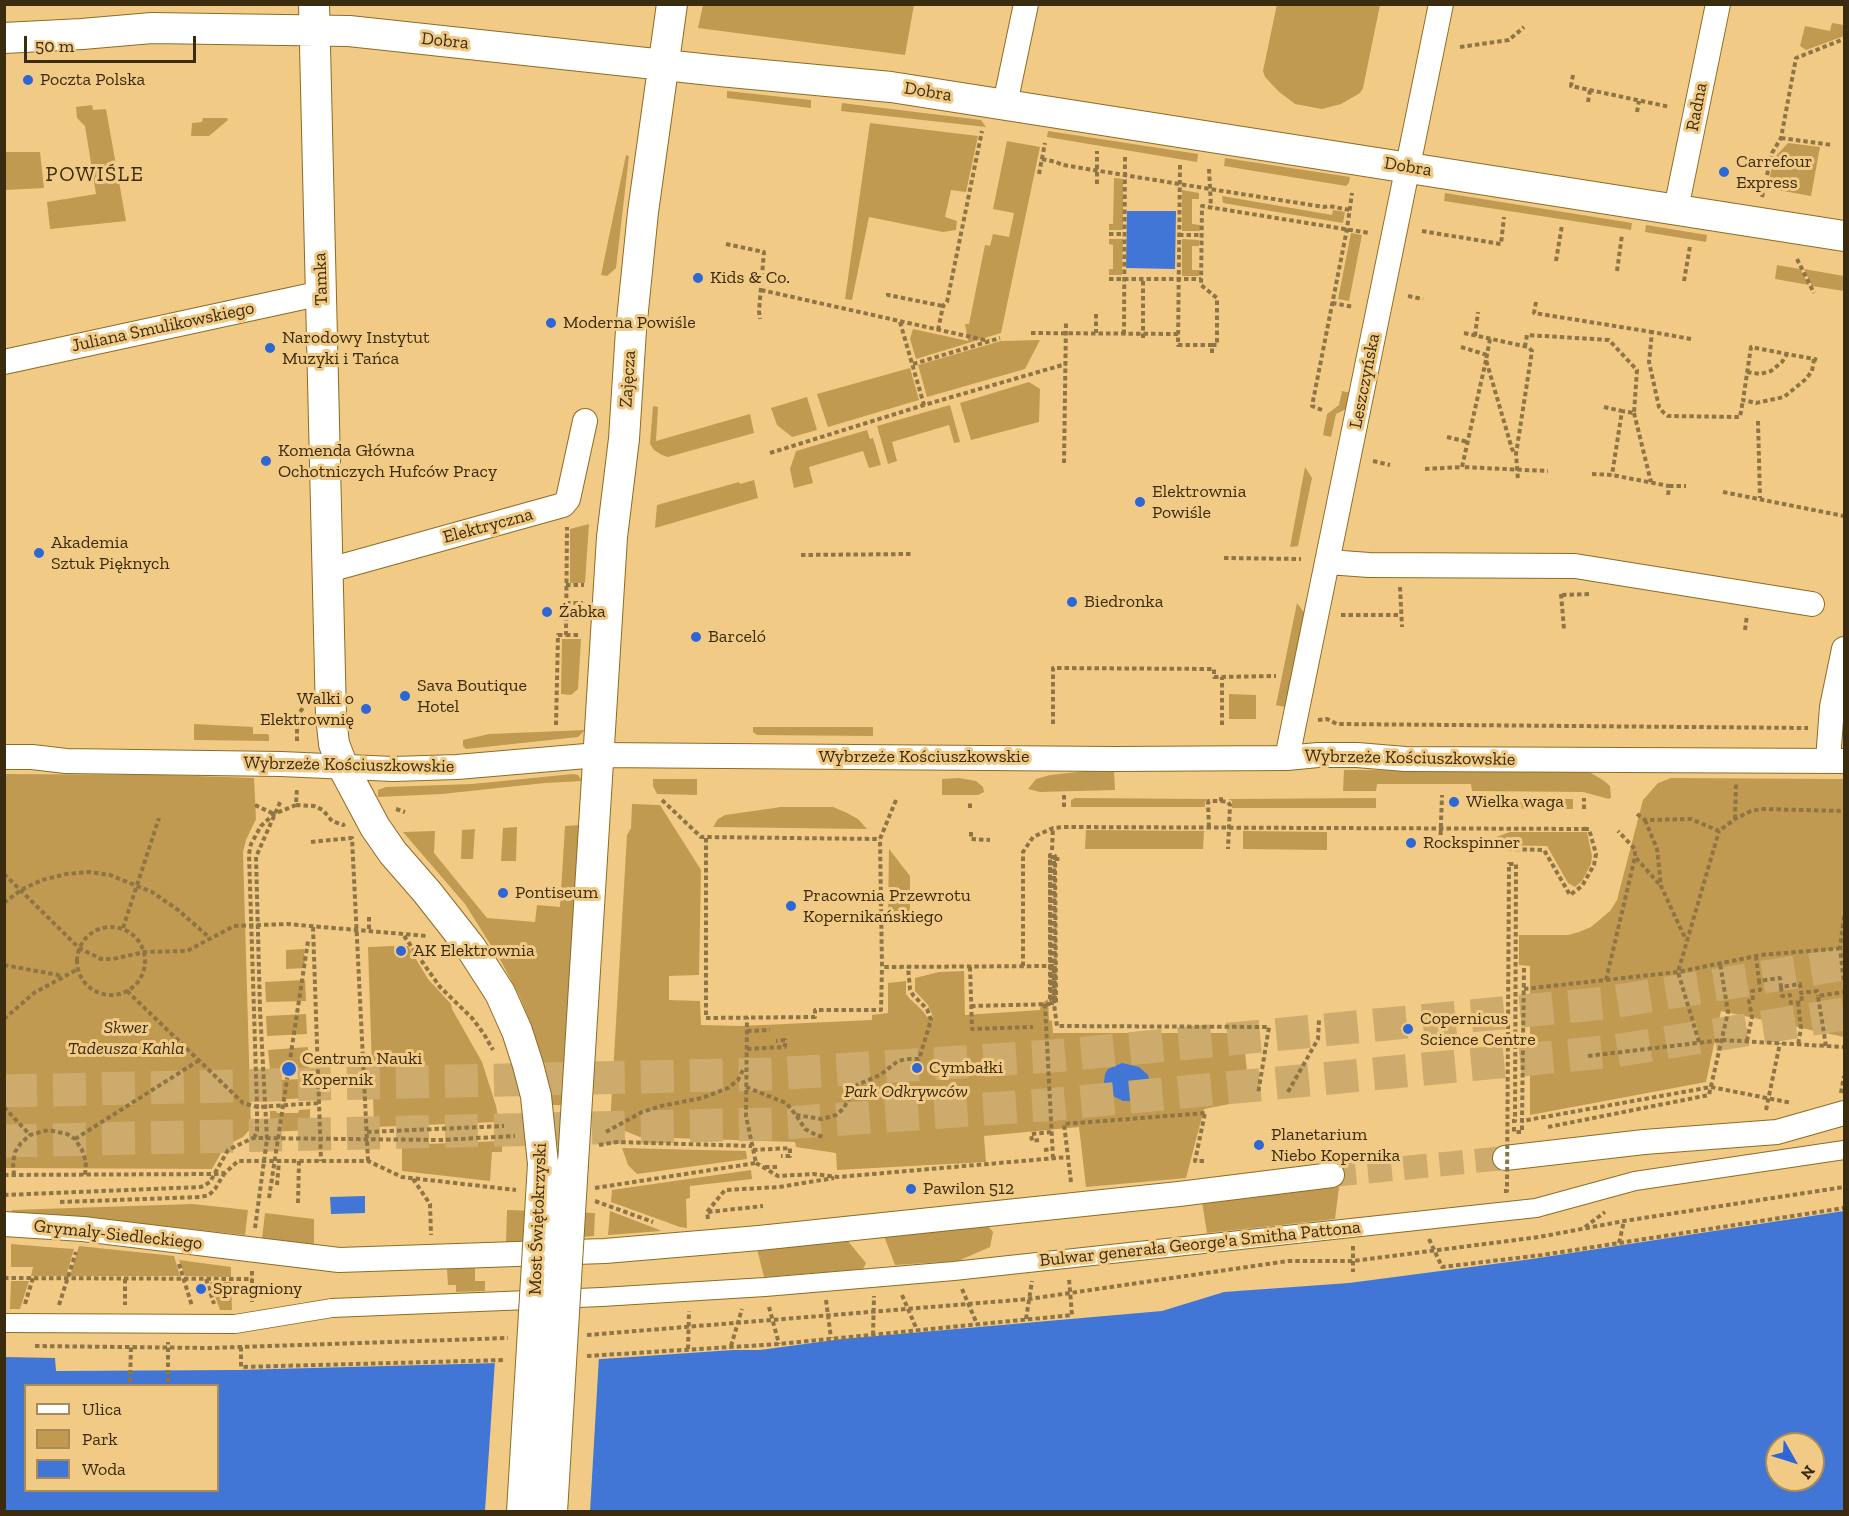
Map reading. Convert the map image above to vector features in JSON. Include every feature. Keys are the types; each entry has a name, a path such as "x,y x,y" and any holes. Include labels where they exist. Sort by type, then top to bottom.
{"street":[{"name":"Zajęcza","path":"598,756 612,537 624,439 631,330 646,190 672,4"},
{"path":"1005,104 1026,4"},
{"name":"Leszczyńska","path":"1287,758 1442,4"},
{"name":"Radna","path":"1676,209 1718,4"},
{"name":"Dobra","path":"4,38 314,17 349,31 891,87 1845,236"},
{"name":"Tamka","path":"314,17 332,725 334,744 343,767"},
{"name":"Juliana Smulikowskiego","path":"4,362 322,293"},
{"name":"Elektryczna","path":"329,570 563,506 568,499 585,421"},
{"path":"1328,562 1369,566 1575,566 1812,604"},
{"path":"1836,760 1832,707 1845,649"},
{"name":"Wybrzeże Kościuszkowskie","path":"4,757 32,757 66,761 343,767 457,767 598,756 1287,758 1357,755 1406,759 1836,760"},
{"name":"Most Świętokrzyski","path":"552,1512 598,756"},
{"name":"Most Świętokrzyski","path":"343,767 361,803 393,853 471,948 500,993 517,1031 536,1096 543,1164 522,1512"},
{"path":"1505,1158 1644,1142 1777,1132 1843,1103"},
{"name":"Bulwar generała George'a Smitha Pattona","path":"4,1323 253,1322 332,1308 550,1300 765,1287 954,1270 1536,1208 1635,1181 1845,1150"},
{"name":"Grymaly-Siedleckiego","path":"4,1224 83,1229 339,1260 605,1251 709,1243 1179,1194 1332,1175"}],"path":[{"path":"1460,47 1509,40 1524,27"},
{"path":"1762,197 1772,153 1781,138 1796,58 1845,39"},
{"path":"1573,75 1571,86 1670,107"},
{"path":"1588,102 1590,90"},
{"path":"1637,112 1639,100"},
{"path":"938,330 943,306 947,302 982,131"},
{"path":"1781,138 1832,145"},
{"path":"1039,174 1045,142"},
{"path":"1097,151 1097,184"},
{"path":"1124,334 1125,156"},
{"path":"1042,159 1125,175 1350,210"},
{"path":"1180,165 1178,345 1217,345 1217,298 1201,285 1202,206 1369,233"},
{"path":"1209,170 1211,207"},
{"path":"1322,410 1312,406 1352,193"},
{"path":"1422,231 1501,244 1504,217"},
{"path":"1556,261 1562,225"},
{"path":"1109,234 1124,234"},
{"path":"1179,235 1202,235"},
{"path":"1617,271 1622,235"},
{"path":"726,244 764,252 760,319"},
{"path":"1684,281 1690,246"},
{"path":"1797,259 1814,293"},
{"path":"1109,279 1201,279"},
{"path":"1143,279 1143,336"},
{"path":"761,290 989,341"},
{"path":"888,293 888,295 943,306"},
{"path":"1408,296 1423,299"},
{"path":"1536,302 1534,313 1691,339"},
{"path":"1332,303 1354,307"},
{"path":"1475,336 1478,312"},
{"path":"1096,314 1096,333"},
{"path":"900,322 924,405"},
{"path":"1064,463 1066,322"},
{"path":"1652,332 1649,362 1659,407 1668,416 1740,417 1751,348 1816,360 1812,371 1806,378 1784,397 1756,403 1743,400"},
{"path":"1031,333 1143,336 1178,334"},
{"path":"1464,333 1525,347 1532,351 1516,454 1518,480"},
{"path":"1525,347 1527,335 1609,340 1637,370 1634,413 1651,482"},
{"path":"913,364 1000,338"},
{"path":"1462,467 1490,339"},
{"path":"1212,345 1212,354"},
{"path":"1461,348 1487,355"},
{"path":"1747,372 1760,374 1771,371 1782,362 1787,354"},
{"path":"1486,360 1512,449 1516,454"},
{"path":"770,453 1066,364"},
{"path":"1604,407 1634,413"},
{"path":"1612,475 1622,411"},
{"path":"1758,421 1760,498"},
{"path":"1447,437 1468,442"},
{"path":"1373,461 1390,465"},
{"path":"1425,469 1462,467 1548,471"},
{"path":"1592,474 1612,475 1669,486 1686,486"},
{"path":"1668,496 1669,486"},
{"path":"1723,492 1845,516"},
{"path":"566,635 567,524"},
{"path":"801,555 912,554"},
{"path":"1224,558 1301,559"},
{"path":"1559,566 1564,628"},
{"path":"566,585 590,585"},
{"path":"566,603 589,603"},
{"path":"1341,615 1401,615"},
{"path":"556,725 558,635 588,635"},
{"path":"1053,724 1053,668 1214,669 1214,677 1276,676"},
{"path":"1222,676 1222,725"},
{"path":"297,717 297,742"},
{"path":"1316,720 1327,719 1336,723 1813,729"},
{"path":"1735,819 1736,776"},
{"path":"296,805 297,781"},
{"path":"1064,795 1064,807"},
{"path":"1221,795 1221,801"},
{"path":"1023,841 1029,841 1064,824 1209,827 1441,828 1583,827 1589,829 1596,855 1594,865 1582,886 1570,895 1544,850 1440,849 1441,828 1442,795"},
{"path":"1584,798 1584,809"},
{"path":"253,1322 252,1279 241,1249 265,1161 267,1139 256,857 281,800"},
{"path":"662,800 701,837 880,839"},
{"path":"706,837 706,1018 815,1017 815,1010 881,1010 880,839 896,800"},
{"path":"970,801 970,808"},
{"path":"1209,827 1209,801 1229,803 1228,849"},
{"path":"255,805 274,814"},
{"path":"253,1138 257,1131 257,1107 249,854 255,835 261,826 274,814 296,805 314,806 323,810 332,821 343,825 350,822"},
{"path":"1699,1042 1678,972 1719,831 1735,819 1761,809 1845,810"},
{"path":"1637,814 1645,820 1657,849 1661,886"},
{"path":"123,928 159,818"},
{"path":"1645,820 1691,819 1719,831"},
{"path":"1053,828 1052,850 1052,862 1051,897 1051,932 1050,943 1050,955 1050,967 1049,1002 1056,1001 1055,881 1055,869 1054,857 1050,857 1050,868 1050,879 1050,891 1050,902 1050,913 1050,924 1050,936 1050,947 1050,958 1050,969 1050,980 1050,992 1050,1003 1056,1003 1056,992 1056,867 1055,856 1050,855 1050,867 1050,878 1050,889 1050,933 1051,944 1051,1000 1055,1000 1054,859 1060,859"},
{"path":"1606,980 1635,857 1635,849 1618,831"},
{"path":"970,832 971,839 990,840"},
{"path":"311,842 352,838 368,1161"},
{"path":"1023,966 1023,852 1029,841"},
{"path":"1635,857 1661,886 1687,941"},
{"path":"1504,1191 1507,1191 1509,864 1516,864 1515,1120 1510,1121 1510,1017 1514,1017 1514,1116 1514,1127 1514,1132 1522,1132 1524,968"},
{"path":"4,903 21,890 42,880 89,872 110,875 152,892 178,910 210,938"},
{"path":"4,874 79,948 101,959 144,952 187,951 234,926 313,927 427,936"},
{"path":"1845,916 1842,948 1845,983"},
{"path":"369,917 369,932"},
{"path":"313,927 321,1161"},
{"path":"123,928 136,938 144,952 142,975 127,991 110,995 93,990 86,984 78,969 79,948 84,940 97,930 123,928"},
{"path":"403,935 440,987 472,1018 495,1055"},
{"path":"269,1198 308,941"},
{"path":"1524,989 1678,972 1756,956 1842,948"},
{"path":"1747,1041 1752,1017 1749,1000 1753,1000 1752,991 1760,990 1756,956"},
{"path":"1538,1155 1534,1130 1709,1095 1728,1012 1720,963"},
{"path":"4,965 58,975 61,978"},
{"path":"882,967 1054,966 1054,1004 1057,1026 1269,1027 1258,1094"},
{"path":"796,1115 822,1119 836,1115 843,1109 856,1085 880,1075 898,1061 919,1059 931,1020 927,1009 910,989 908,967"},
{"path":"970,967 972,1029 1033,1026"},
{"path":"4,1019 34,993 78,969"},
{"path":"1759,981 1780,978 1781,987 1782,996 1790,995 1791,1003 1802,1002 1800,984 1781,987"},
{"path":"127,991 243,1103 257,1107 320,1103"},
{"path":"1801,993 1817,991 1826,1046"},
{"path":"1818,996 1845,992"},
{"path":"1798,1002 1801,1028 1798,1045"},
{"path":"1045,1004 1043,1014 1053,1159"},
{"path":"971,1006 1054,1004"},
{"path":"747,1017 746,1116 756,1163"},
{"path":"1288,1092 1318,1039 1319,1020"},
{"path":"747,1031 770,1030"},
{"path":"747,1049 785,1047 785,1040 776,1041"},
{"path":"1588,1056 1722,1040 1845,1047"},
{"path":"1765,1116 1780,1043"},
{"path":"75,1140 198,1061"},
{"path":"606,1132 642,1112 702,1098 728,1088 738,1080 746,1065"},
{"path":"1843,1103 1845,1076"},
{"path":"1522,1121 1711,1087 1788,1102"},
{"path":"746,1088 780,1100 796,1115 805,1129 825,1137"},
{"path":"4,1107 30,1136"},
{"path":"1071,1184 1065,1124 1205,1113 1195,1161 1204,1161"},
{"path":"4,1195 201,1187 210,1182 228,1150 253,1138 402,1140 515,1136 514,1125"},
{"path":"367,1132 504,1126"},
{"path":"14,1175 15,1152 21,1143 38,1131 58,1131 75,1140 82,1150 86,1162 85,1175"},
{"path":"1039,1140 1032,1141 1031,1134 1052,1132"},
{"path":"598,1145 617,1142 790,1148 790,1156 781,1156"},
{"path":"1044,1149 1052,1149"},
{"path":"709,1243 707,1212 725,1190 778,1187 837,1177 1068,1157"},
{"path":"51,1202 201,1197 215,1190 225,1173 238,1161 368,1161 402,1177 505,1190"},
{"path":"277,1185 279,1161"},
{"path":"298,1203 299,1161"},
{"path":"609,1186 756,1163 778,1176 813,1174 837,1177"},
{"path":"765,1167 778,1167"},
{"path":"4,1174 225,1173"},
{"path":"412,1179 430,1204 430,1210"},
{"path":"577,1336 968,1305 1070,1294 1288,1261 1353,1261 1539,1237 1624,1221 1845,1186"},
{"path":"707,1212 763,1206"},
{"path":"1425,1230 1442,1267 1542,1255 1845,1208"},
{"path":"1619,1243 1624,1221"},
{"path":"53,1323 83,1229"},
{"path":"1353,1237 1353,1272"},
{"path":"171,1240 198,1323"},
{"path":"586,1356 779,1344 1072,1315 1068,1270"},
{"path":"1026,1319 1033,1274"},
{"path":"4,1278 252,1279"},
{"path":"958,1281 976,1324"},
{"path":"898,1286 917,1330"},
{"path":"873,1335 874,1288"},
{"path":"688,1349 689,1302"},
{"path":"731,1346 742,1307"},
{"path":"828,1316 831,1338"},
{"path":"772,1321 779,1344"},
{"path":"25,1346 241,1347 519,1337"},
{"path":"168,1342 168,1382"},
{"path":"130,1347 130,1382"},
{"path":"241,1347 241,1367 507,1360"}],"green space":[{"path":"703,4 914,5 905,55 698,28"},
{"path":"1277,4 1380,5 1363,88 1360,93 1341,104 1322,109 1295,104 1278,91 1265,77 1263,71"},
{"path":"1832,23 1844,25 1844,36 1806,50 1800,46 1805,26 1830,31"},
{"path":"727,91 811,100 811,108 727,98"},
{"path":"842,103 981,120 986,127 841,111"},
{"path":"92,105 93,110 106,109 126,221 50,229 47,202 96,194 85,126 77,118 76,107"},
{"path":"203,118 227,118 228,120 209,136 191,136 192,123 202,122"},
{"path":"870,123 978,136 966,192 951,190 945,217 957,221 956,230 943,232 869,217 852,300 845,299"},
{"path":"1048,131 1198,154 1197,162 1047,137"},
{"path":"1007,141 1040,147 1001,333 916,359 910,339 913,329 968,341 965,324 969,324 985,245 990,246 993,234 1009,237 1014,213 993,209"},
{"path":"1788,143 1820,147 1811,196 1772,189 1768,185 1774,158"},
{"path":"5,152 40,152 44,188 5,190"},
{"path":"626,155 629,156 616,268 607,276 601,275"},
{"path":"1225,158 1350,177 1349,183 1346,186 1224,166"},
{"path":"1114,178 1123,179 1123,230 1109,230 1109,224 1113,224"},
{"path":"1182,190 1199,193 1199,199 1192,199 1192,224 1200,225 1200,231 1182,231"},
{"path":"1445,193 1632,223 1631,230 1444,201"},
{"path":"1222,196 1332,215 1333,210 1345,212 1343,223 1223,203"},
{"path":"1646,225 1707,235 1706,242 1645,232"},
{"path":"1351,233 1362,235 1349,301 1338,299"},
{"path":"1109,239 1123,239 1122,275 1109,275 1109,269 1113,269 1113,245 1109,244"},
{"path":"1182,239 1199,240 1199,246 1192,246 1192,270 1199,270 1199,276 1182,276"},
{"path":"1777,265 1800,269 1809,285 1775,279"},
{"path":"1804,269 1844,276 1844,291 1812,286"},
{"path":"1040,340 1025,369 927,397 918,365 1001,341"},
{"path":"910,368 919,400 828,427 817,394"},
{"path":"1029,382 1040,389 1039,422 971,440 960,403"},
{"path":"1342,391 1351,393 1348,408 1336,414 1331,437 1323,435 1327,414 1339,405"},
{"path":"807,397 817,430 792,437 777,425 771,408"},
{"path":"950,405 960,442 954,443 949,425 892,442 897,461 888,464 877,426"},
{"path":"653,406 658,407 656,441 750,414 754,433 668,457 654,450 650,444"},
{"path":"867,430 870,439 873,438 881,465 869,468 863,451 809,467 813,483 794,488 790,469 796,451"},
{"path":"1305,467 1312,478 1298,546 1290,547"},
{"path":"754,480 758,498 655,528 657,505 739,482 740,484"},
{"path":"589,524 585,583 570,583 570,529"},
{"path":"1297,603 1305,614 1285,707 1276,705"},
{"path":"562,639 581,639 578,689 571,695 561,694"},
{"path":"1229,694 1256,695 1256,719 1229,719"},
{"path":"194,724 253,727 253,734 267,734 269,741 194,740"},
{"path":"753,727 873,727 873,736 757,735 753,732"},
{"path":"585,730 578,737 466,749 463,746 463,740 489,734"},
{"path":"1114,770 1115,790 1040,792 1028,789 1036,779 1050,775"},
{"path":"1344,770 1581,771 1589,772 1610,786 1611,797 1609,799 1583,792 1472,791 1471,784 1377,784 1376,791 1343,791"},
{"name":"Skwer Tadeusza Kahla","path":"5,774 254,778 256,819 243,852 251,1128 243,1137 225,1146 212,1169 5,1168"},
{"path":"578,775 582,781 442,794 378,797 378,790 386,787 472,784"},
{"path":"959,778 976,781 983,787 984,792 978,795 942,795 942,779"},
{"path":"1671,778 1844,779 1844,1037 1721,1011 1706,1082 1530,1115 1530,966 1519,965 1519,935 1568,935 1591,927 1610,911 1617,900 1643,800 1658,783"},
{"path":"653,779 697,779 697,795 657,794 653,786"},
{"path":"1075,798 1210,799 1205,802 1205,807 1071,807 1071,800"},
{"path":"1376,798 1376,808 1232,808 1232,801 1228,799"},
{"path":"1471,798 1573,799 1573,809 1471,808"},
{"name":"Park Odkrywców","path":"632,804 660,805 701,870 699,975 669,976 669,1000 700,1001 701,1025 741,1026 872,1020 872,1015 888,1013 888,983 906,981 906,994 927,1017 933,1017 928,1005 915,991 915,978 939,972 964,971 965,1015 1040,1010 1041,1004 1048,999 1049,1020 1052,1021 1053,1033 1243,1033 1250,1100 1204,1109 1186,1178 1086,1187 1079,1127 984,1136 986,1162 837,1170 836,1153 796,1147 795,1142 640,1137 610,1125 627,835 631,828"},
{"path":"781,807 833,807 858,819 867,829 713,827 718,819 725,815"},
{"path":"580,825 562,1105 551,1105 543,1060 534,1032 519,995 502,963 465,904 403,832 435,831 434,853 487,918 535,922 537,905 560,907 565,826"},
{"path":"517,827 516,861 501,861 503,828"},
{"path":"475,829 473,859 461,859 462,830"},
{"path":"1086,830 1204,831 1203,849 1085,849"},
{"path":"1243,831 1327,832 1327,850 1243,849"},
{"path":"1510,832 1587,832 1592,856 1591,864 1582,881 1575,887 1568,883 1547,846 1486,845 1485,842 1488,840"},
{"path":"889,849 910,876 910,919 902,925 896,923 888,915"},
{"path":"394,946 395,953 404,953 405,946 408,946 428,979 451,1004 482,1062 496,1106 498,1117 496,1122 374,1127 368,947"},
{"path":"304,949 305,968 286,969 286,950"},
{"path":"305,980 306,1001 266,1002 265,982"},
{"path":"306,1014 307,1034 267,1036 266,1016"},
{"path":"308,1047 309,1068 270,1070 268,1050"},
{"path":"309,1079 309,1098 270,1100 269,1080"},
{"path":"310,1109 310,1130 270,1132 270,1111 298,1113 299,1110"},
{"path":"502,1141 502,1152 492,1152 490,1181 402,1171 402,1145"},
{"path":"622,1148 746,1151 747,1159 637,1174 628,1165"},
{"path":"751,1170 752,1179 690,1186 690,1198 686,1199 687,1228 611,1202 612,1190"},
{"path":"1339,1187 1335,1219 1207,1233 1202,1202"},
{"path":"193,1204 248,1210 245,1235 127,1222 11,1214 12,1210"},
{"path":"507,1210 595,1213 594,1236 506,1243"},
{"path":"610,1211 657,1229 661,1231 608,1235"},
{"path":"265,1213 314,1219 314,1244 262,1238"},
{"path":"987,1225 993,1232 990,1247 958,1261 895,1265 884,1236"},
{"path":"847,1240 866,1263 863,1269 764,1277 757,1249"},
{"path":"11,1244 74,1249 66,1276 31,1276 33,1267 11,1267"},
{"path":"79,1246 174,1256 180,1276 70,1276"},
{"path":"179,1260 231,1267 231,1277 185,1276"},
{"path":"475,1268 475,1281 485,1281 485,1291 456,1292 456,1285 448,1285 447,1269"},
{"path":"11,1281 29,1281 20,1309 10,1309"},
{"path":"210,1282 231,1282 232,1310 220,1310"}],"water":[{"path":"1127,211 1176,211 1175,269 1126,268"},
{"path":"1122,1063 1139,1067 1148,1075 1152,1090 1145,1098 1137,1101 1123,1101 1107,1091 1104,1083 1105,1074 1108,1069"},
{"path":"365,1196 365,1213 331,1214 330,1197"},
{"path":"1844,1211 1844,1511 5,1512 5,1357 55,1358 56,1371 238,1370 573,1361 760,1350 842,1339 1162,1311 1224,1292 1349,1283 1532,1259"}],"pier":[{"path":"599,1356 590,1512 485,1511 495,1360"}],"tunnel":[{"path":"4,1091 772,1074 1053,1056 1606,1003 1844,964"},
{"path":"4,1141 772,1124 1057,1104 1615,1051 1844,1014"},
{"path":"1332,1175 1505,1158"}],"place":[{"name":"Poczta Polska","path":"28,80"},
{"name":"Carrefour Express","path":"1724,172"},
{"name":"Kids & Co.","path":"698,278"},
{"name":"Moderna Powiśle","path":"551,323"},
{"name":"Narodowy Instytut Muzyki i Tańca","path":"270,348"},
{"name":"Komenda Główna Ochotniczych Hufców Pracy","path":"266,461"},
{"name":"Elektrownia Powiśle","path":"1140,502"},
{"name":"Akademia Sztuk Pięknych","path":"39,553"},
{"name":"Biedronka","path":"1072,602"},
{"name":"Żabka","path":"547,612"},
{"name":"Barceló","path":"696,637"},
{"name":"Sava Boutique Hotel","path":"405,696"},
{"name":"Walki o Elektrownię","path":"366,709"},
{"name":"Wielka waga","path":"1454,802"},
{"name":"Rockspinner","path":"1411,843"},
{"name":"Pontiseum","path":"503,893"},
{"name":"Pracownia Przewrotu Kopernikańskiego","path":"791,906"},
{"name":"AK Elektrownia","path":"401,951"},
{"name":"Copernicus Science Centre","path":"1408,1029"},
{"name":"Cymbałki","path":"917,1068"},
{"name":"Centrum Nauki Kopernik","path":"289,1069"},
{"name":"Planetarium Niebo Kopernika","path":"1259,1145"},
{"name":"Pawilon 512","path":"911,1189"},
{"name":"Spragniony","path":"201,1289"}],"district":[{"name":"POWIŚLE","path":"95,175"}]}
